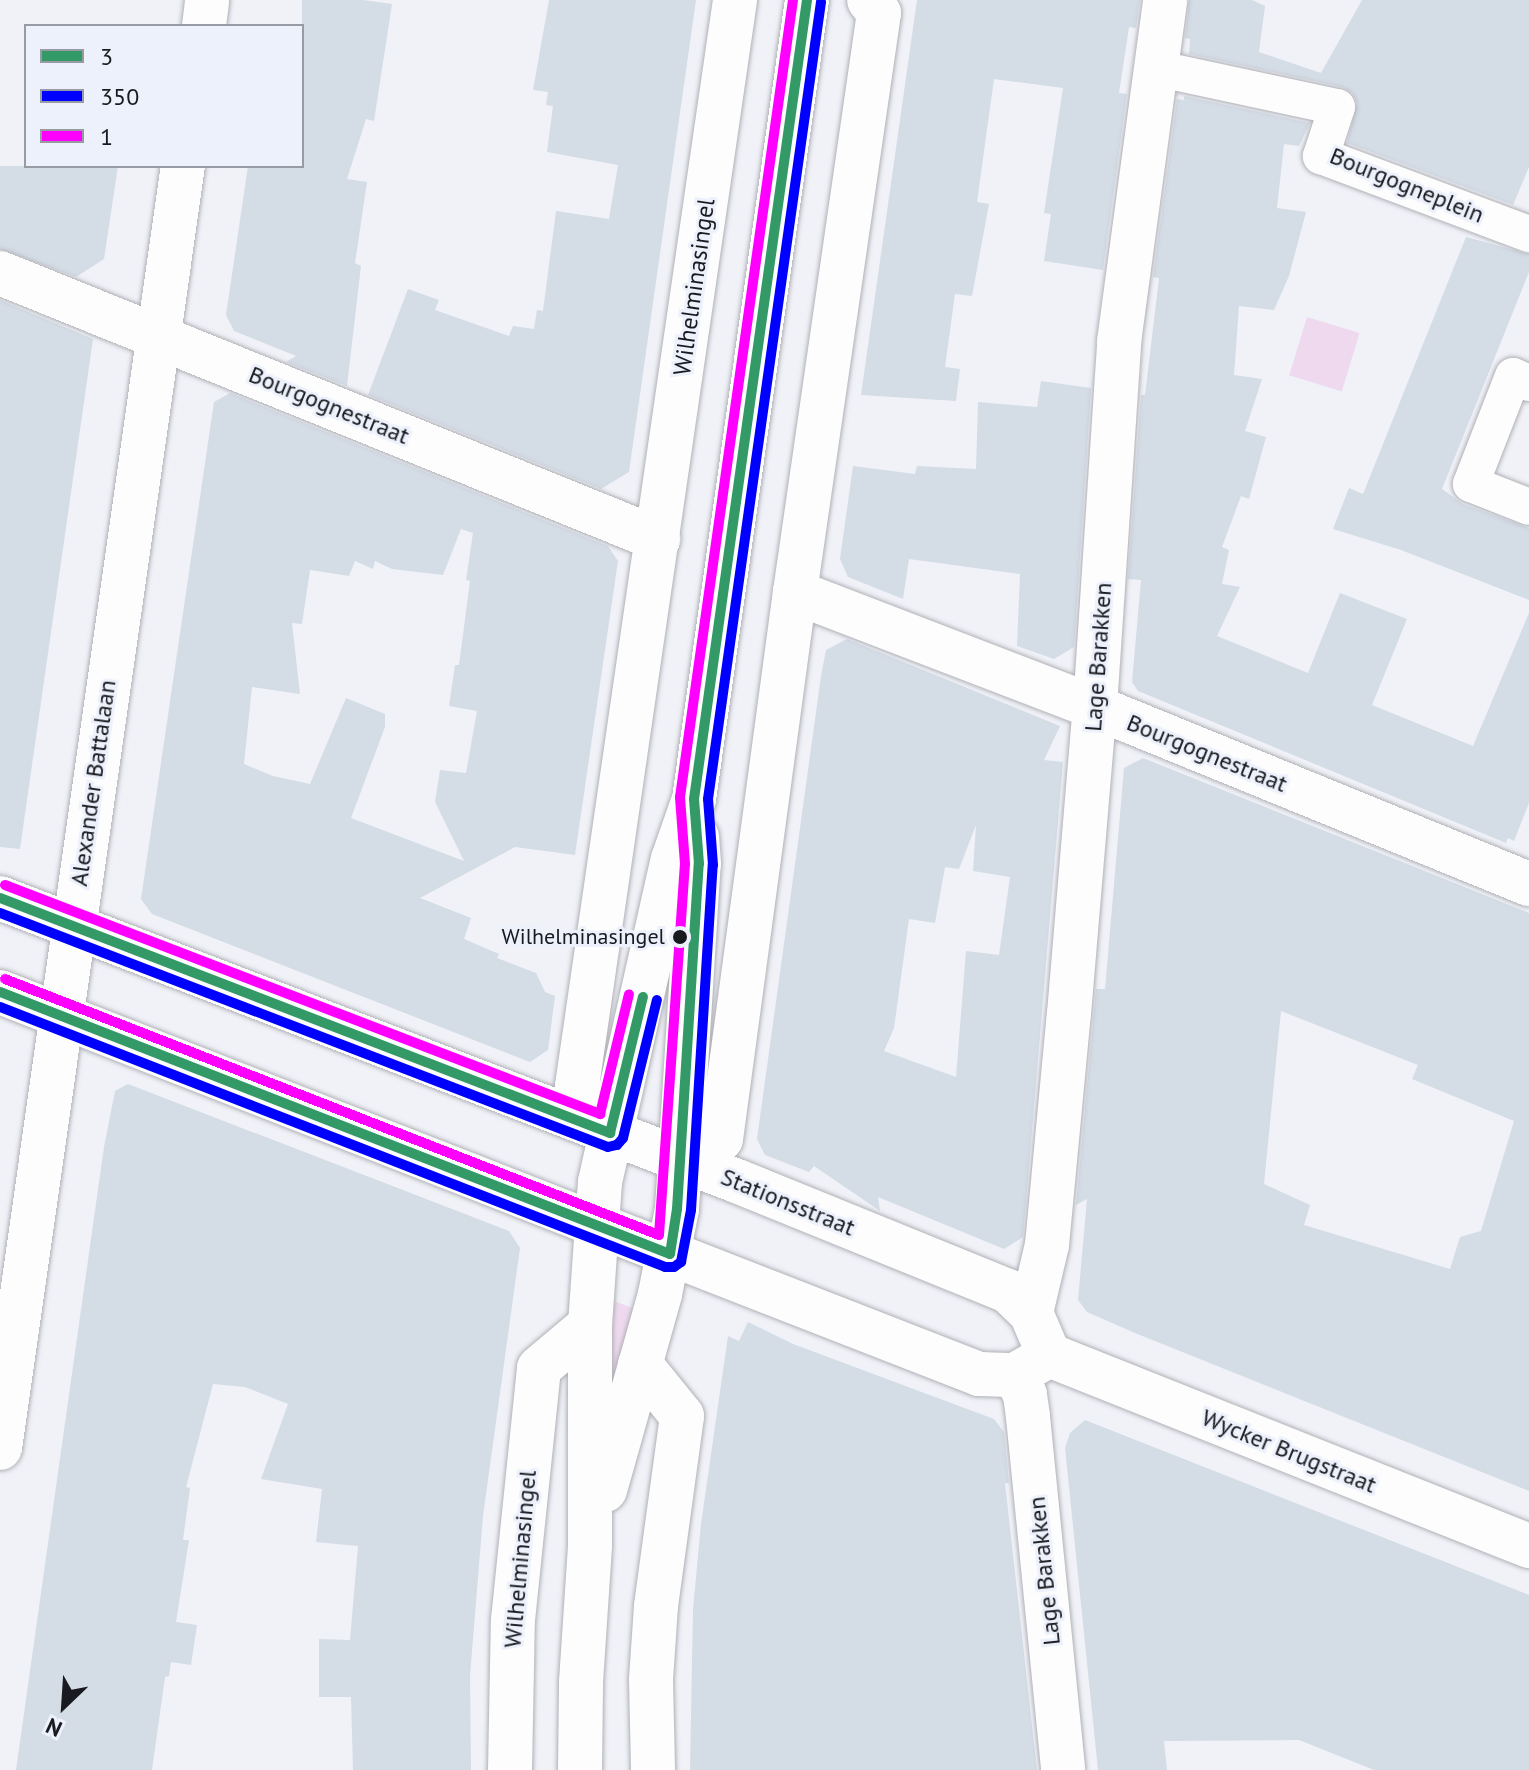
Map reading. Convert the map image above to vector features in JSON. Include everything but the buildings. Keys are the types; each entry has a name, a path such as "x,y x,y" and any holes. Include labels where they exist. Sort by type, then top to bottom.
{"street":[{"path":"204,24 207,0"},
{"name":"Wilhelminasingel","path":"610,1133 577,1086 735,0"},
{"path":"580,1770 581,1682 590,1545 590,1325 594,1225 610,1133 673,859 694,799 807,0"},
{"path":"681,1160 721,1139 795,592 879,13 869,0"},
{"name":"Lage Barakken","path":"1063,1770 1025,1395 1032,1365 1031,1313 1049,1230 1095,707 1119,342 1165,0"},
{"name":"Bourgogneplein","path":"1155,68 1337,107 1321,156 1529,234"},
{"name":"Alexander Battalaan","path":"0,1448 72,926 183,168"},
{"name":"Bourgognestraat","path":"0,273 658,539"},
{"path":"1529,383 1513,376 1471,484 1529,507"},
{"name":"Bourgognestraat","path":"795,592 1527,877"},
{"path":"590,1545 670,1254 681,1160 699,864 694,799"},
{"name":"Stationsstraat","path":"0,898 681,1160 1008,1291 1031,1313"},
{"path":"0,992 979,1374 1032,1365"},
{"name":"Wilhelminasingel","path":"510,1770 513,1620 539,1368 590,1325"},
{"path":"640,1364 682,1416 656,1606 651,1680 653,1770"},
{"name":"Wycker Brugstraat","path":"1032,1365 1529,1546"}],"shaded area":[{"path":"1307,317 1360,333 1342,391 1289,375"},
{"path":"609,1299 640,1311 603,1413"}],"transit line":[{"name":"1","path":"5,979 659,1235 685,864 680,797 793,0"},
{"name":"3","path":"0,992 670,1254 677,1209 699,864 694,799 807,0"},
{"name":"350","path":"0,1007 665,1267 674,1267 681,1262 691,1210 713,865 708,799 821,2"},
{"name":"1","path":"5,885 600,1114 629,994"},
{"name":"3","path":"0,898 610,1133 643,997"},
{"name":"350","path":"0,913 608,1147 617,1145 623,1138 657,1000"}],"place":[{"name":"Wilhelminasingel","path":"680,937"}]}
